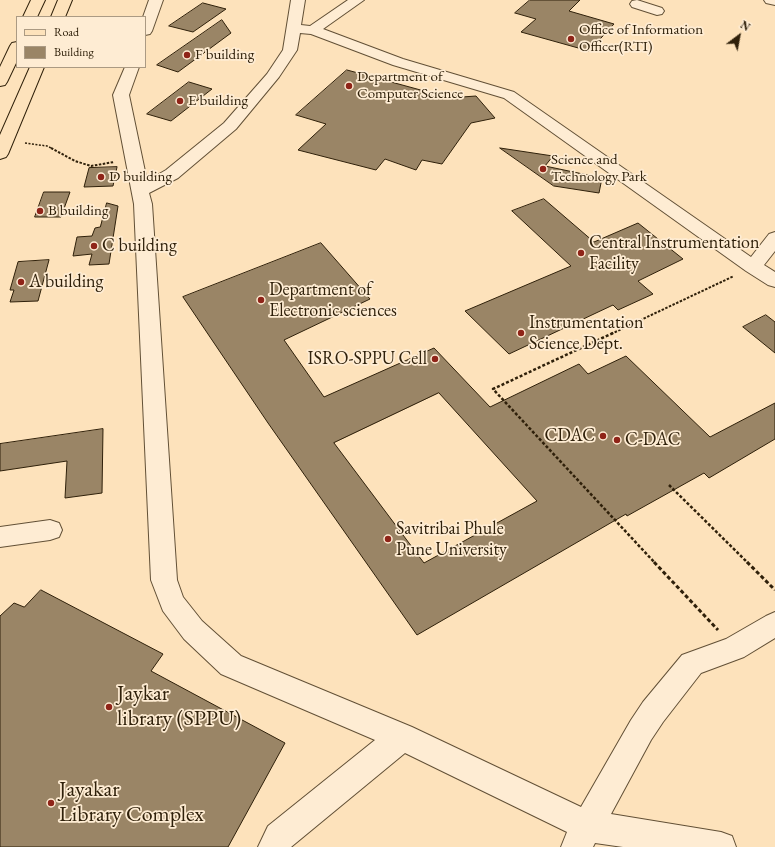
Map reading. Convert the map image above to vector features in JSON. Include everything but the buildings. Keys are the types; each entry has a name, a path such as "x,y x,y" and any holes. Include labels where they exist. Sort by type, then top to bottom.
{"main road":[{"path":"30,16 38,0"},
{"path":"58,16 65,0"},
{"path":"0,82 16,48"},
{"path":"3,148 37,68"}],"lane":[{"path":"146,28 156,0"},
{"path":"140,191 172,174 230,126 272,77 290,50 298,0"},
{"path":"313,30 357,0"},
{"path":"635,1 657,11"},
{"path":"294,29 313,30 398,62 509,95 775,282"},
{"path":"132,68 122,96 144,220 164,580 172,603 194,630 231,665 402,737 582,836 721,847"},
{"path":"753,267 775,238"},
{"path":"0,537 50,530"},
{"path":"582,836 641,730 653,712 692,664 735,648 775,624"},
{"path":"273,847 279,837 402,737"}],"path":[{"path":"3,148 47,146 75,161 91,166 112,163 132,152"},
{"path":"735,648 493,389 753,267"},
{"path":"669,485 775,590"}],"place":[{"name":"Office of Information Officer(RTI)","path":"571,39"},
{"name":"F building","path":"187,55"},
{"name":"Department of Computer Science","path":"349,86"},
{"name":"E building","path":"180,101"},
{"name":"Science and Technology Park","path":"543,169"},
{"name":"D building","path":"101,177"},
{"name":"B building","path":"40,211"},
{"name":"C building","path":"94,246"},
{"name":"Central Instrumentation Facility","path":"581,253"},
{"name":"A building","path":"21,282"},
{"name":"Department of Electronic sciences","path":"261,300"},
{"name":"Instrumentation Science Dept.","path":"521,333"},
{"name":"ISRO-SPPU Cell","path":"435,359"},
{"name":"CDAC","path":"603,436"},
{"name":"C-DAC","path":"617,440"},
{"name":"Savitribai Phule Pune University","path":"388,539"},
{"name":"Jaykar library (SPPU)","path":"109,707"},
{"name":"Jayakar Library Complex","path":"51,803"}]}
